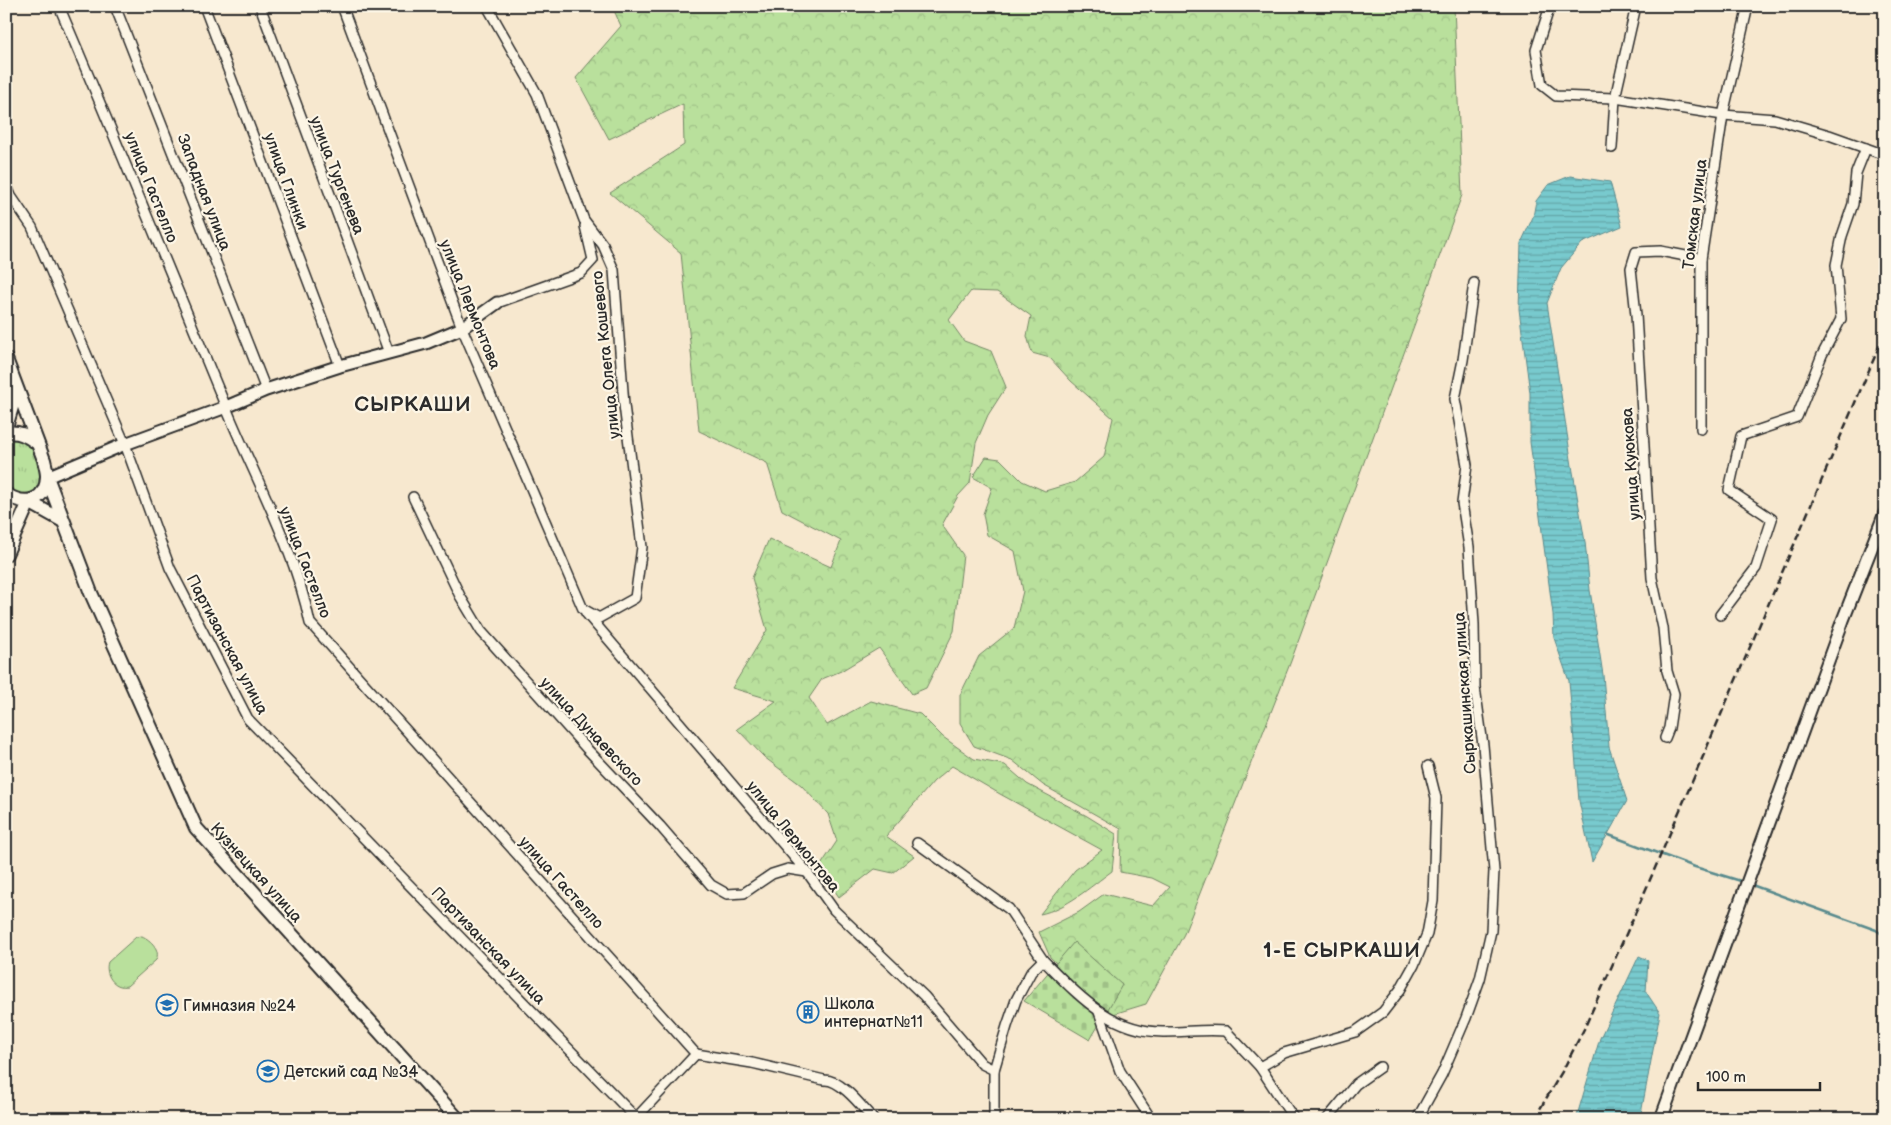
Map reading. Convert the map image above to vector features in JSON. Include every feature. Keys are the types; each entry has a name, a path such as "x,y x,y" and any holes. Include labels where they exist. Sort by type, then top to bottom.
{"main road":[{"path":"6,359 37,443"},
{"path":"6,427 12,407 14,378"},
{"path":"6,433 25,434 37,443"},
{"name":"Кузнецкая улица","path":"37,443 63,521 91,593 196,828 458,1119"},
{"path":"6,554 29,502 38,497 44,487 47,476"},
{"path":"6,494 29,502 63,521"}],"street":[{"name":"улица Гастелло","path":"59,6 294,567 304,595 310,623 696,1054"},
{"name":"Западная улица","path":"115,6 266,390"},
{"name":"улица Глинки","path":"204,6 340,366"},
{"name":"улица Тургенева","path":"260,6 389,353"},
{"name":"улица Лермонтова","path":"342,6 462,328 583,609 807,872 834,910 924,996 982,1064 994,1070"},
{"name":"улица Олега Кошевого","path":"487,6 537,94 584,220 602,245 614,270 624,406 642,547 635,598 599,618 583,609"},
{"path":"1550,6 1536,50 1542,86 1556,96 1615,98 1723,115 1775,119 1829,135 1885,155"},
{"path":"1612,148 1615,98 1636,6"},
{"name":"Томская улица","path":"1701,429 1701,259 1723,115 1748,6"},
{"path":"1720,615 1756,568 1772,519 1729,490 1741,436 1797,417 1822,354 1841,318 1836,265 1842,236 1853,204 1856,173 1866,148"},
{"name":"Партизанская улица","path":"6,184 10,196 32,227 125,444 170,568 248,720 636,1118"},
{"path":"47,476 266,390 340,366 426,343 462,328 496,303 581,273 593,260 584,220"},
{"name":"улица Куюкова","path":"1665,738 1669,728 1674,694 1667,671 1663,628 1652,578 1636,315 1631,268 1636,252 1660,251 1701,259"},
{"name":"Сыркашинская улица","path":"1417,1119 1442,1074 1466,1018 1480,979 1491,931 1494,871 1483,745 1475,687 1474,624 1469,547 1462,503 1467,465 1455,399 1463,360 1474,283"},
{"name":"улица Дунаевского","path":"413,497 460,596 481,632 660,826 711,885 727,894 744,893 772,874 788,869 807,872"},
{"path":"1661,1119 1843,620 1885,513"},
{"path":"1260,1067 1284,1053 1355,1032 1383,1012 1400,990 1414,965 1427,934 1433,900 1436,798 1428,766"},
{"path":"917,843 1009,909 1043,960 1099,1012 1119,1023 1144,1031 1165,1032 1204,1029 1226,1031 1260,1067 1294,1119"},
{"path":"994,1119 994,1070 1016,1000 1031,972 1043,960"},
{"path":"1099,1012 1120,1071 1151,1119"},
{"path":"636,1118 696,1054 752,1063 830,1080 851,1094 873,1119"},
{"path":"1328,1119 1356,1084 1380,1067"}],"green space":[{"path":"612,6 1454,6 1462,195 1291,661 1184,934 1146,1004 1110,1015 1050,957 1039,932 1079,912 1104,894 1153,906 1170,887 1152,878 1120,872 1121,829 1043,785 1012,760 974,746 960,723 960,695 979,656 1014,628 1023,591 1015,551 987,535 983,514 992,488 973,477 986,457 1000,459 1022,481 1045,491 1075,482 1104,457 1113,418 1071,381 1050,358 1032,353 1027,336 1031,316 997,292 971,291 949,320 964,341 991,351 1006,387 988,415 976,443 970,483 958,496 942,525 963,555 954,631 926,688 912,694 879,648 841,671 822,679 809,698 827,725 871,701 920,714 943,737 974,759 1005,765 1027,784 1116,834 1112,871 1068,902 1040,914 1075,870 1102,850 952,766 934,781 886,836 914,856 893,873 875,869 839,897 819,868 837,841 828,814 801,785 764,757 737,729 776,701 732,688 767,630 752,578 769,539 831,567 841,541 782,510 767,463 699,431 681,253 610,193 684,145 683,104 609,139 576,78 621,26"},
{"path":"12,438 26,442 35,452 39,465 39,478 36,489 29,495 19,494 6,483 6,440"},
{"path":"142,936 149,940 156,949 156,960 127,986 114,983 107,971 108,962 136,937"},
{"path":"1074,942 1122,985 1090,1040 1024,1001"}],"water":[{"path":"1570,176 1610,182 1622,226 1582,243 1561,268 1547,303 1585,542 1603,675 1609,747 1627,801 1592,862 1579,801 1569,681 1554,638 1553,614 1530,442 1530,393 1519,309 1521,243 1533,217 1536,201 1548,185"},
{"path":"1639,956 1648,960 1646,992 1660,1013 1640,1119 1576,1119 1600,1038"}],"waterway":[{"path":"1609,835 1695,867 1744,882"},
{"path":"1749,884 1876,930 1885,936"}],"railway":[{"path":"1534,1119 1563,1070 1584,1029 1885,333"}],"place":[{"name":"Гимназия №24","path":"167,1005"},
{"name":"Школа интернат№11","path":"808,1012"},
{"name":"Детский сад №34","path":"268,1071"}],"district":[{"name":"СЫРКАШИ","path":"413,404"},
{"name":"1-Е СЫРКАШИ","path":"1342,950"}]}
